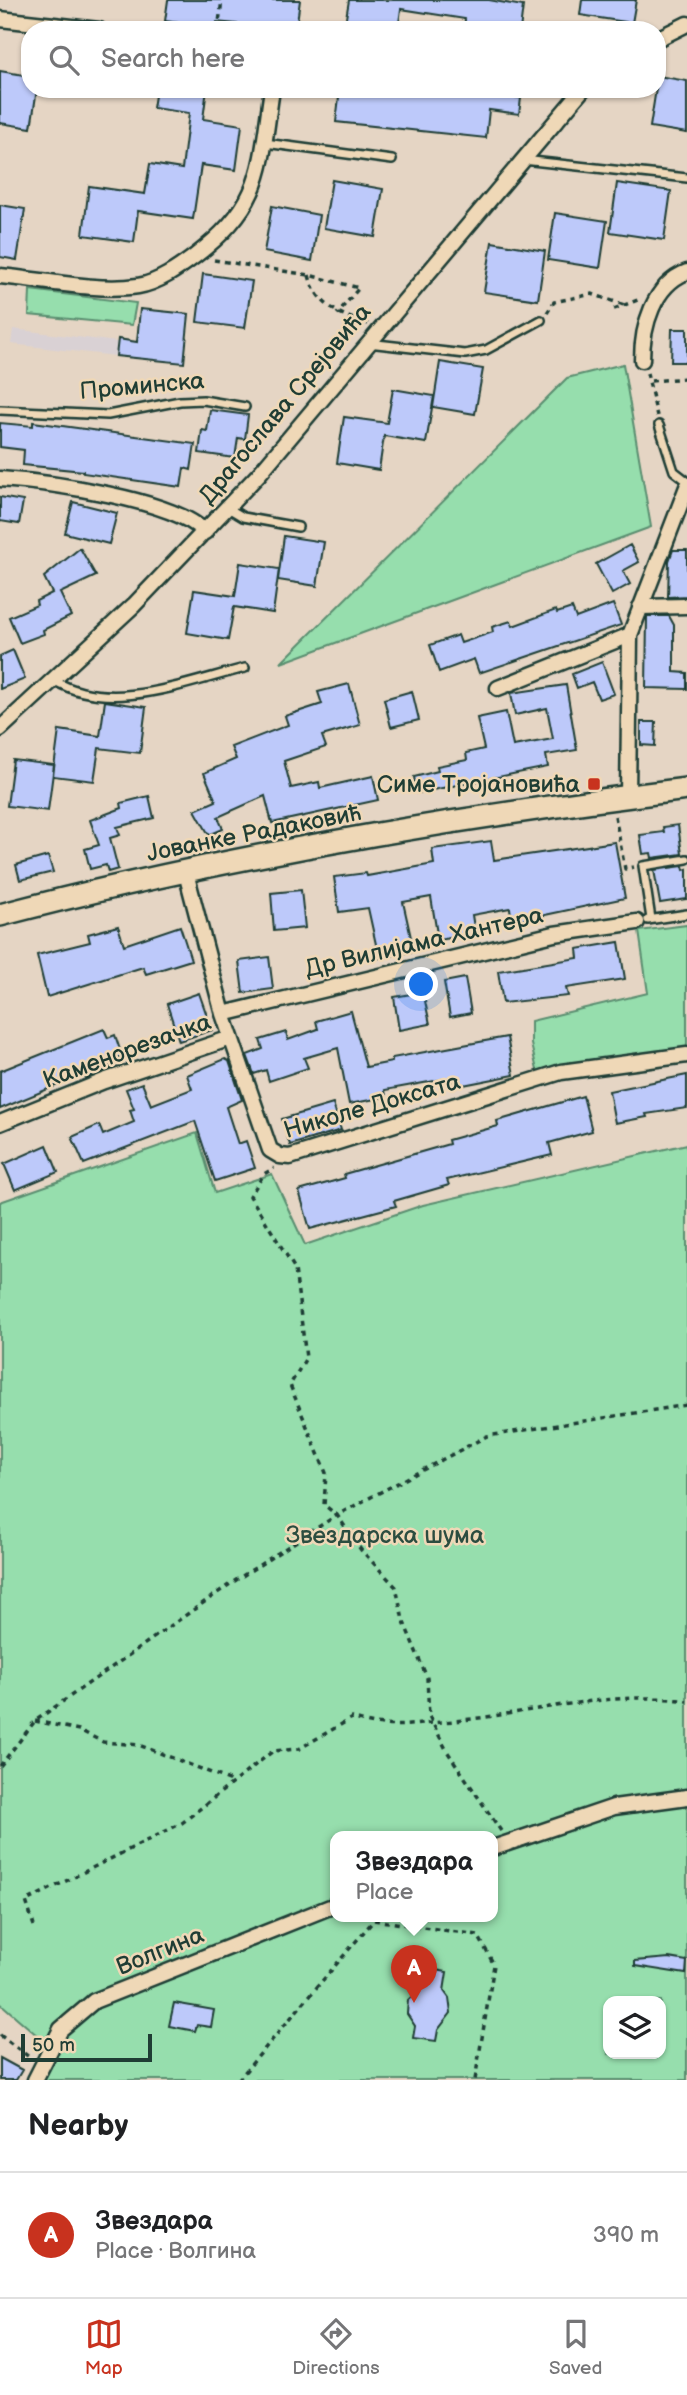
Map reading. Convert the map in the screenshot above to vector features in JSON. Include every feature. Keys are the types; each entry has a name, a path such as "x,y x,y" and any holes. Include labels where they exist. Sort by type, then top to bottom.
{"main road":[{"name":"Јованке Радаковић","path":"0,915 81,894 437,823 687,789"}],"street":[{"path":"0,19 21,21"},
{"path":"666,34 687,24"},
{"path":"0,276 115,288 141,286 160,278 198,254 234,224 255,187 271,98"},
{"name":"Драгослава Срејовића","path":"0,729 55,681 228,508 572,98"},
{"path":"642,360 643,334 658,295 667,283 687,272"},
{"path":"0,480 99,492 188,520 205,532"},
{"path":"620,798 630,635 687,487"},
{"path":"640,607 687,606"},
{"path":"498,688 630,635"},
{"name":"Николе Доксата","path":"186,873 223,1014 270,1150 280,1156 290,1157 561,1072 687,1055"},
{"name":"Др Вилијама Хантера","path":"223,1014 527,940 644,920"},
{"name":"Каменорезачка","path":"0,1123 104,1081 231,1038"},
{"path":"498,1846 614,1807 687,1797"},
{"name":"Волгина","path":"38,2073 61,2029 94,2001 330,1907"}],"lane":[{"path":"264,143 392,160"},
{"path":"522,160 687,178"},
{"path":"367,343 465,354 486,350 541,320"},
{"name":"Проминска","path":"0,410 108,415 180,401 203,400 245,407"},
{"path":"659,425 674,471 687,481"},
{"path":"228,508 243,517 299,527"},
{"path":"55,681 80,693 136,694 245,668"},
{"path":"687,859 643,866 644,920 687,914"}],"path":[{"path":"219,21 222,0"},
{"path":"198,254 222,264 309,275 359,288 337,314"},
{"path":"309,275 313,291 337,314 380,328"},
{"path":"541,320 554,302 572,296 592,294 624,305"},
{"path":"642,360 651,381 659,425"},
{"path":"651,381 687,378"},
{"path":"620,798 625,869 643,866"},
{"path":"290,1157 264,1174 250,1196 295,1269 306,1358 290,1385 326,1473 324,1504 337,1515 361,1550 396,1587 403,1620 427,1678 433,1723 447,1751 510,1842"},
{"path":"0,1766 35,1721 233,1582 337,1515 486,1436 687,1405"},
{"path":"34,1926 26,1901 182,1823 273,1751 299,1749 352,1718 379,1727 488,1718 585,1702 666,1698 687,1701"},
{"path":"35,1721 79,1730 103,1742 139,1745 233,1781"},
{"path":"238,2080 372,1922"},
{"path":"388,1922 478,1935 494,1965 475,2080"},
{"path":"0,2035 38,2073"}],"shaded area":[{"path":"13,329 117,342 116,356 11,344"}],"green space":[{"path":"30,290 136,303 132,325 29,315"},
{"path":"623,364 651,527 281,663 567,378"},
{"path":"687,925 687,1051 539,1079 531,1044 531,1021 648,993 639,931"},
{"name":"Звездарска шума","path":"197,1133 215,1193 272,1174 305,1245 423,1205 687,1144 687,2080 40,2080 54,2050 0,2003 0,1202"}],"building":[{"path":"168,0 300,0 297,21 165,21"},
{"path":"349,0 489,0 523,6 521,21 465,21 401,9 399,21 346,21"},
{"path":"582,0 636,0 632,21 580,15"},
{"path":"0,71 21,74 21,98 36,98 31,128 0,123"},
{"path":"666,77 687,81 687,133 650,127 655,98 666,98"},
{"path":"155,98 206,98 203,119 242,125 236,170 201,165 193,219 138,211 134,242 83,235 89,186 145,194 150,164 182,169 189,113 153,108"},
{"path":"339,98 521,98 519,114 489,110 486,138 336,122"},
{"path":"332,180 383,189 375,237 324,228"},
{"path":"617,183 671,191 664,240 610,232"},
{"path":"0,205 25,209 17,260 0,257"},
{"path":"272,206 319,215 312,261 264,252"},
{"path":"555,213 607,221 600,268 548,260"},
{"path":"492,242 545,251 538,300 484,292"},
{"path":"203,274 252,281 245,328 197,322"},
{"path":"140,309 189,314 184,363 116,356 118,339 137,342"},
{"path":"672,329 687,329 687,362 671,362"},
{"path":"440,362 483,369 475,414 433,407"},
{"path":"393,389 434,396 426,443 384,436 379,470 337,463 344,417 387,423"},
{"path":"210,410 248,415 245,439 238,438 235,458 199,453 202,430 207,431"},
{"path":"33,422 195,444 191,470 184,468 181,487 83,471 23,465 24,450 0,447 0,423 33,426"},
{"path":"0,497 23,501 19,524 0,521"},
{"path":"73,502 117,513 109,544 65,533"},
{"path":"284,536 324,542 317,586 278,580"},
{"path":"630,545 639,562 623,571 630,584 612,594 596,564"},
{"path":"80,548 96,576 60,593 71,616 43,630 44,634 20,643 9,617 37,605 36,601 52,593 44,577"},
{"path":"673,550 687,550 687,596 668,597 669,561"},
{"path":"240,563 279,569 273,613 234,607 228,640 187,633 194,590 235,596"},
{"path":"613,604 621,625 479,673 474,659 439,672 430,645 458,635 461,643 493,632 492,627 511,621 513,626 556,610 557,613 572,608 576,618"},
{"path":"647,616 669,616 674,625 674,672 687,673 687,689 646,688"},
{"path":"13,650 25,679 0,689 0,656"},
{"path":"602,662 614,694 599,699 592,682 577,688 572,674"},
{"path":"349,684 360,725 322,736 326,747 284,761 291,788 319,782 320,788 373,776 378,800 272,823 265,796 218,817 223,829 209,835 195,810 216,801 204,773 236,759 231,747 288,725 285,716 322,704 318,692"},
{"path":"566,685 577,750 546,755 548,767 417,793 414,777 438,771 437,766 467,760 466,753 484,749 477,718 506,712 513,746 553,739 547,708 515,715 511,693"},
{"path":"412,691 419,720 391,727 384,699"},
{"path":"105,701 146,707 140,753 99,748 94,781 53,776 59,730 100,736"},
{"path":"641,722 656,722 655,746 641,745"},
{"path":"13,760 54,765 48,811 7,806"},
{"path":"149,796 154,818 117,827 120,835 110,838 118,869 108,872 106,865 90,869 85,849 99,845 90,820 122,808 121,803"},
{"path":"678,825 682,854 652,858 651,853 643,854 640,835 664,832 663,827"},
{"path":"491,841 494,860 615,842 625,898 512,922 510,908 472,915 475,934 438,940 431,897 403,902 414,951 379,958 368,908 339,912 334,877 366,873 367,876 434,864 432,849"},
{"path":"48,856 53,872 20,880 16,865"},
{"path":"683,866 684,870 687,869 687,899 660,903 654,870"},
{"path":"301,890 305,928 274,931 271,893"},
{"path":"118,926 124,945 180,926 191,960 146,974 143,967 47,997 37,955 90,942 88,934"},
{"path":"619,942 625,979 566,988 568,996 503,1003 498,971 578,958 577,949"},
{"path":"269,957 273,989 243,993 239,961"},
{"path":"465,978 471,1013 450,1017 444,982"},
{"path":"423,992 430,1024 399,1030 394,997"},
{"path":"199,993 212,1030 179,1041 167,1004"},
{"path":"351,1011 366,1067 392,1062 392,1058 507,1037 514,1075 453,1087 451,1078 385,1090 386,1097 349,1104 338,1048 304,1058 308,1068 269,1081 266,1070 254,1074 247,1055 263,1049 260,1040 286,1032 288,1040 318,1029 316,1021"},
{"path":"104,1029 108,1038 115,1035 122,1056 109,1061 111,1068 86,1078 84,1074 0,1109 0,1071"},
{"path":"225,1059 229,1061 242,1100 226,1107 238,1144 246,1141 255,1168 215,1181 195,1121 84,1164 72,1137 99,1125 103,1135 134,1122 130,1110 134,1109 126,1089 142,1083 151,1105 192,1089 187,1075"},
{"path":"687,1075 687,1108 646,1114 647,1117 615,1123 609,1091"},
{"path":"583,1096 592,1131 549,1143 552,1155 447,1180 449,1185 394,1201 396,1206 310,1229 299,1191 345,1178 344,1174 449,1144 448,1140 498,1126 497,1121"},
{"path":"333,1104 341,1130 290,1145 282,1119"},
{"path":"47,1145 58,1172 15,1190 4,1164"},
{"path":"669,1958 687,1961 686,1974 635,1966 635,1961"},
{"path":"425,1968 447,1972 444,1991 449,1998 451,2013 438,2030 436,2041 413,2038 415,2026 407,2014 408,2000 421,1988"},
{"path":"174,2003 214,2010 211,2027 197,2025 195,2031 169,2026"},
{"path":"0,2058 22,2070 16,2080 0,2080"}],"place":[{"name":"Симе Тројановића","path":"594,784"},
{"name":"Звездара","path":"414,2003"}]}
